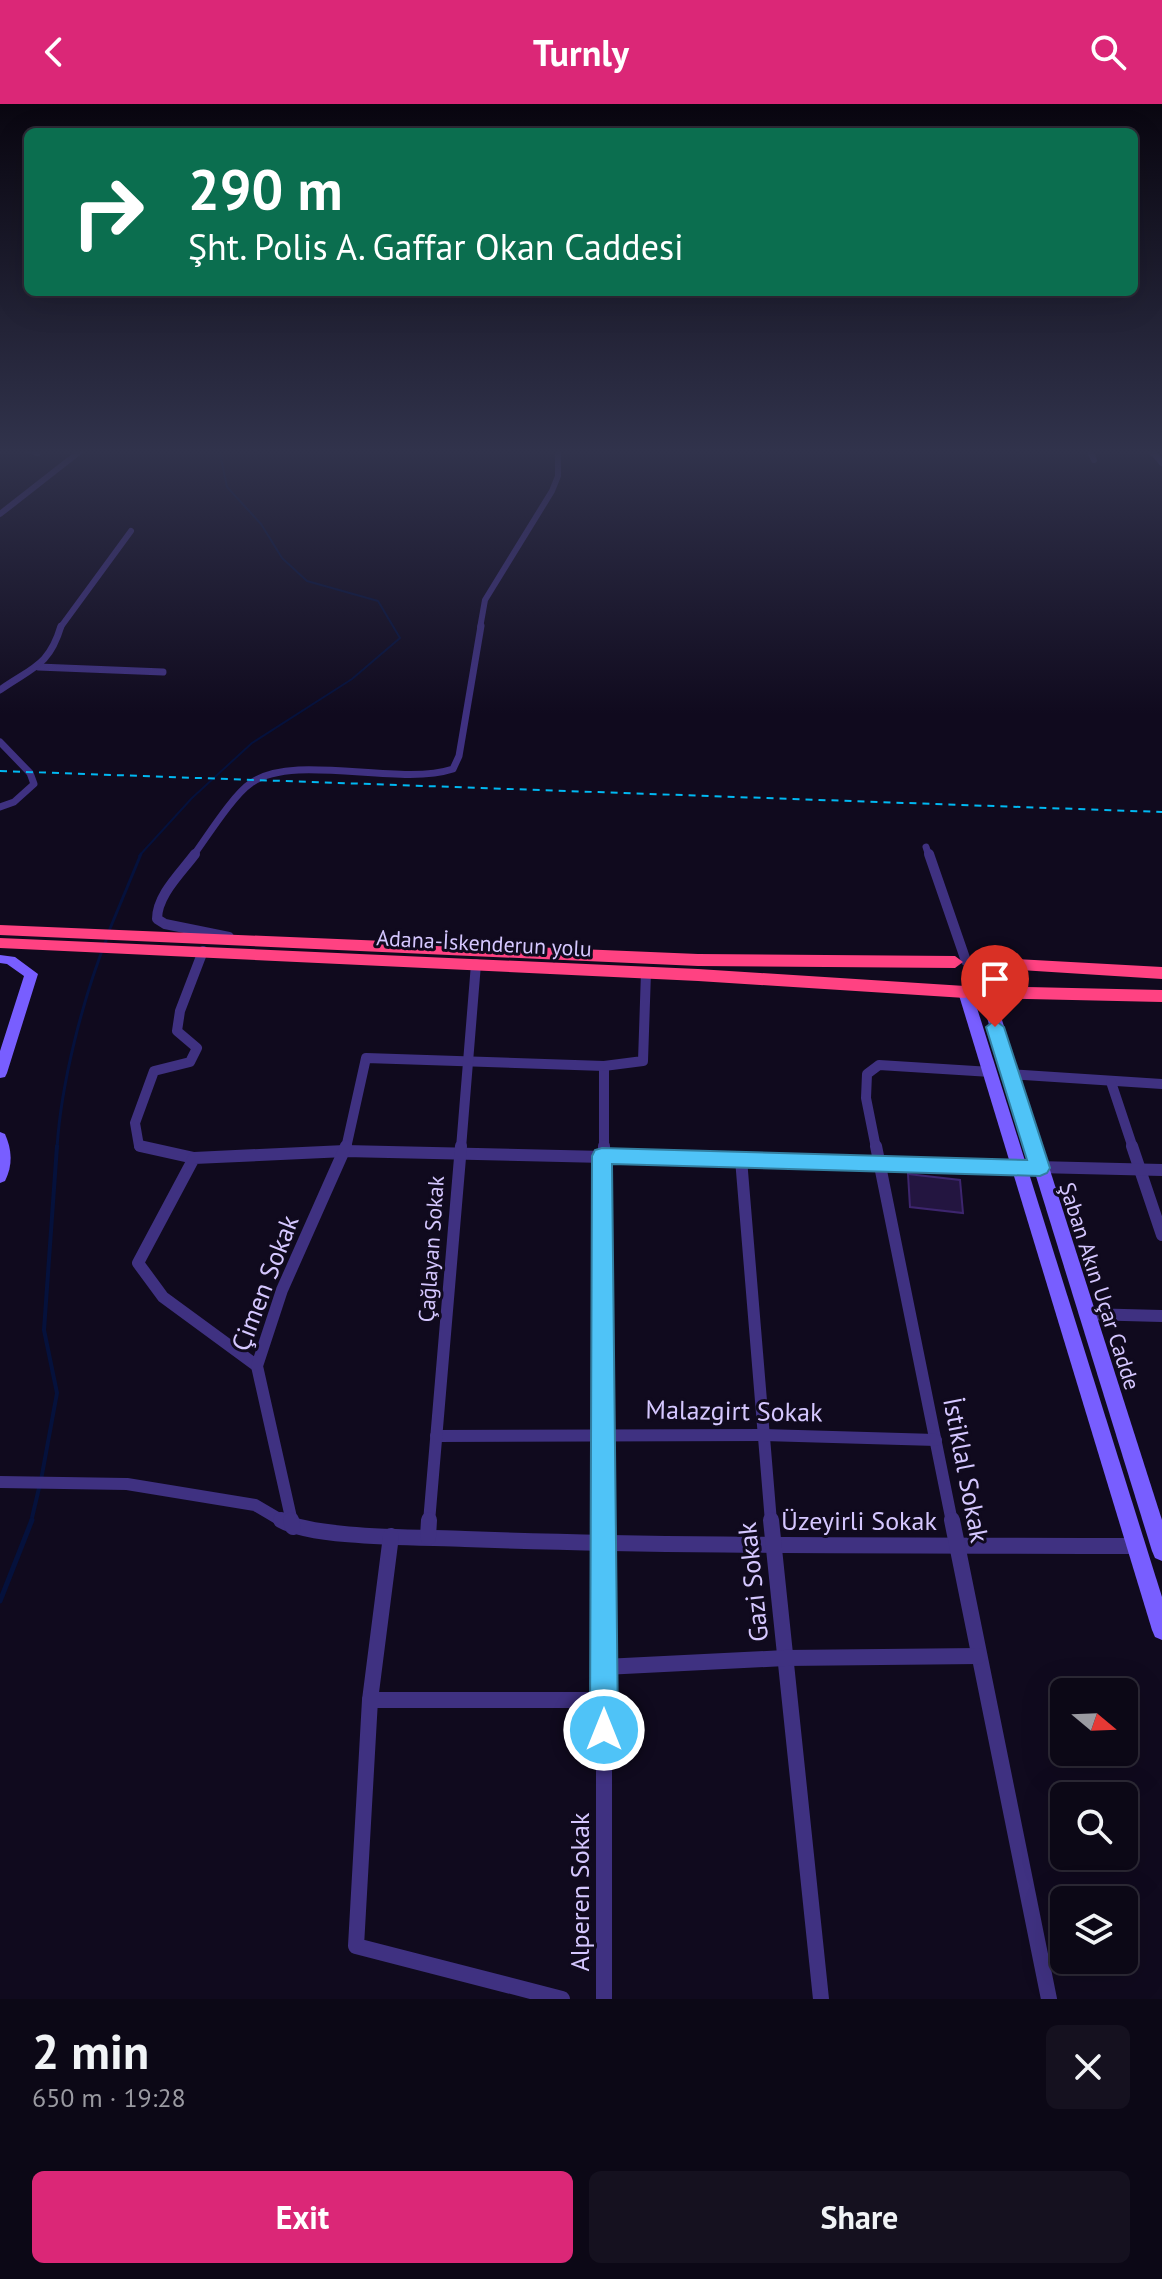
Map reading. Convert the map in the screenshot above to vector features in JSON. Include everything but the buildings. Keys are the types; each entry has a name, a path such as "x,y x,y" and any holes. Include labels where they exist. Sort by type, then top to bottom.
{"highway":[{"path":"0,930 42,938"},
{"name":"Adana-İskenderun yolu","path":"0,943 42,938 136,941 203,951 986,992"},
{"path":"136,941 235,939 698,960 966,962 1162,973"},
{"path":"965,992 948,980 947,969 966,962 995,977 993,987 986,992"},
{"path":"986,992 1162,996"}],"main road":[{"path":"0,959 10,960 31,974 0,1073"},
{"path":"965,992 1162,1630"},
{"name":"Şaban Akın Uçar Cadde","path":"986,992 1009,1074 1161,1548"},
{"path":"0,1138 4,1163 0,1177"},
{"path":"1136,1546 1161,1548"}],"street":[{"path":"0,690 38,667 60,639 60,628 126,537"},
{"path":"235,939 165,924 157,919 157,910 166,892 248,784 277,772 432,776 453,769 459,756 485,600 523,537"},
{"path":"38,667 163,672"},
{"path":"0,742 30,773 34,784 14,802 0,807"},
{"path":"0,761 12,756"},
{"path":"926,847 966,962"},
{"path":"203,951 180,1011 177,1031 197,1048 190,1062 154,1071 135,1123 139,1146 194,1158 345,1151 1162,1170"},
{"name":"Çağlayan Sokak","path":"428,1537 476,964"},
{"path":"467,1061 604,1066 643,1061 646,972"},
{"name":"Çimen Sokak","path":"293,1527 257,1366 282,1290 345,1151 366,1058 467,1061"},
{"name":"İstiklal Sokak","path":"991,1072 879,1065 867,1074 866,1098 1049,1999"},
{"name":"Alperen Sokak","path":"604,1066 604,1999"},
{"path":"1009,1074 1162,1084"},
{"path":"1111,1082 1162,1235"},
{"path":"194,1158 138,1263 163,1297 257,1366"},
{"name":"Gazi Sokak","path":"741,1159 773,1545 821,1999"},
{"path":"1086,1314 1162,1316"},
{"name":"Malazgirt Sokak","path":"436,1436 764,1435 936,1440"},
{"path":"0,1482 127,1484 255,1505 293,1527 391,1536 370,1700 356,1946 562,1999"},
{"name":"Üzeyirli Sokak","path":"391,1536 604,1544 1136,1546"},
{"path":"604,1667 785,1658 979,1656"},
{"path":"370,1700 604,1700"}],"waterway":[{"path":"139,856 192,798 252,743 352,679 400,638 378,601 307,581 282,558 269,537"},
{"path":"109,931 141,854"},
{"path":"57,1148 74,1041 107,938"},
{"path":"41,1480 57,1393 44,1330 57,1146"},
{"path":"31,1522 39,1488"},
{"path":"0,1601 32,1520"}],"railway":[{"path":"0,771 1162,812"}],"route":[{"path":"604,1730 602,1156 1020,1165 1040,1168 995,1027"}]}
